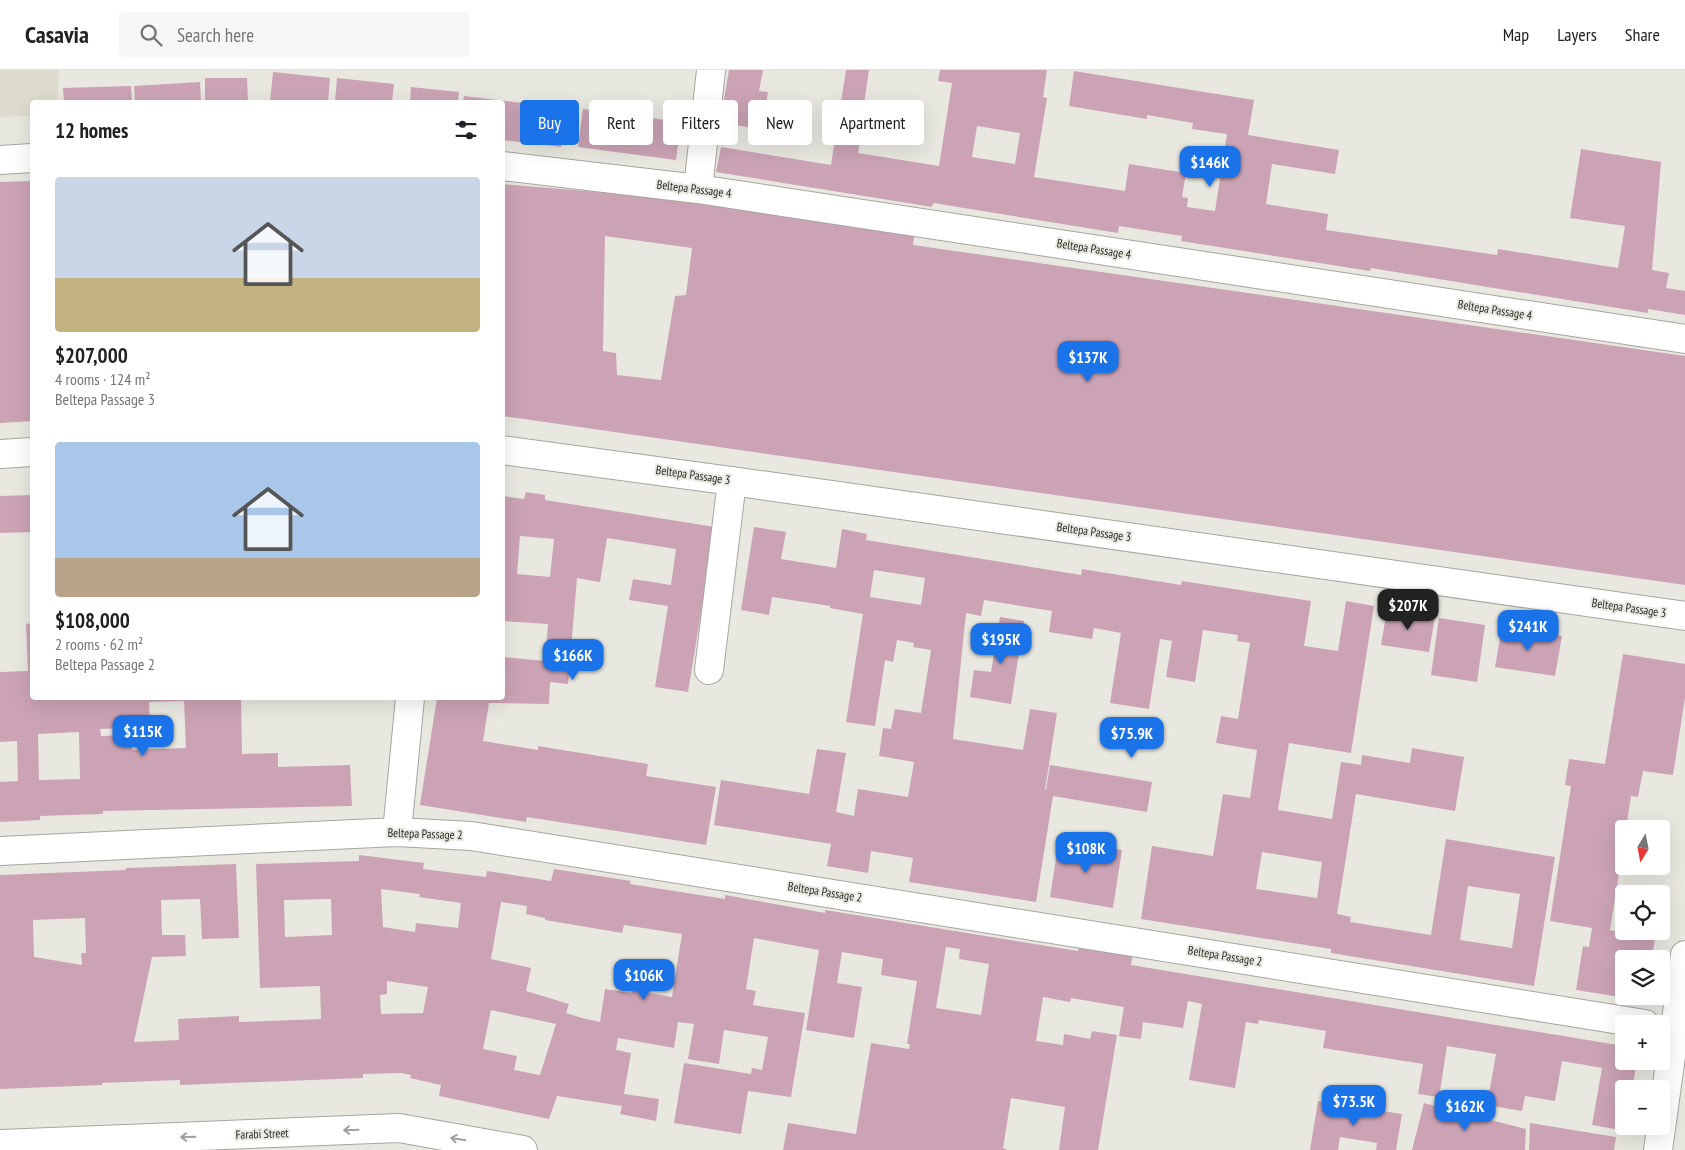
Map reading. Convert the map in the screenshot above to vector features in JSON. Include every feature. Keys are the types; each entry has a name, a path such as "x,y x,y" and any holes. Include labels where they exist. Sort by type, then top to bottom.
{"street":[{"path":"698,188 712,70"},
{"path":"0,160 30,158"},
{"name":"Beltepa Passage 4","path":"505,166 698,188 1685,339"},
{"name":"Beltepa Passage 3","path":"505,450 732,480 1685,616"},
{"path":"0,454 30,452"},
{"path":"709,670 732,480"},
{"path":"397,832 410,700"},
{"name":"Beltepa Passage 2","path":"0,851 397,832 481,837 1615,1019"},
{"path":"1670,1019 1685,955"},
{"path":"1658,1150 1665,1070"},
{"name":"Farabi Street","path":"0,1144 400,1128 523,1150"}],"shaded area":[{"path":"0,70 59,70 57,100 30,100 30,116 0,117"}],"building":[{"path":"729,70 763,70 759,91 768,92 767,100 748,100 748,127 738,126 738,100 724,100"},
{"path":"846,70 869,70 865,100 841,100"},
{"path":"940,70 1047,70 1043,97 1047,98 1034,177 1125,191 1129,164 1186,173 1182,197 1188,198 1187,207 1215,211 1227,134 1192,129 1193,123 1147,115 1147,119 1069,106 1074,71 1254,100 1248,135 1339,150 1335,174 1272,164 1266,204 1328,214 1326,230 1497,255 1498,249 1618,268 1625,226 1570,218 1581,149 1661,162 1652,270 1669,273 1666,288 1685,291 1685,315 1648,309 1648,313 1371,268 1370,271 1181,241 1182,236 1119,226 1118,233 933,203 932,207 716,172 721,147 831,165 834,145 859,145 858,153 939,166 952,83 938,81","holes":["977,126 1020,133 1015,164 972,157"]},
{"path":"273,72 330,78 328,100 270,100"},
{"path":"205,78 247,78 248,100 205,100"},
{"path":"337,78 394,84 392,100 335,100"},
{"path":"200,82 201,100 135,100 134,86"},
{"path":"131,86 132,100 64,100 63,88"},
{"path":"411,87 459,92 458,100 410,100"},
{"path":"464,96 498,100 463,100"},
{"path":"505,101 520,103 520,142 505,140"},
{"path":"583,109 589,110 589,145 653,145 653,118 663,120 663,145 678,145 676,160 578,147"},
{"path":"544,145 561,145 561,147"},
{"path":"30,181 30,421 0,423 0,182"},
{"path":"505,184 597,192 808,216 915,232 913,245 1685,356 1685,585 505,416","holes":["605,236 692,248 686,295 675,296 661,380 617,375 616,353 603,351"]},
{"path":"526,492 545,495 545,500 715,527 688,692 655,687 668,606 629,600 633,579 671,585 676,549 607,538 600,582 577,578 568,684 550,682 549,704 489,703 483,741 538,750 538,746 648,764 646,776 716,787 706,845 527,817 526,822 420,805 437,700 505,700 505,657 545,661 548,624 505,621 505,496 524,499","holes":["520,536 554,539 550,577 517,574"]},
{"path":"30,495 30,532 0,533 0,496"},
{"path":"754,527 786,532 781,559 836,568 842,529 867,534 866,540 1081,575 1082,569 1181,585 1182,581 1311,601 1304,646 1338,651 1346,601 1374,606 1351,753 1289,743 1278,810 1332,819 1341,762 1361,765 1362,755 1410,763 1412,748 1464,757 1455,811 1356,794 1337,914 1351,917 1350,922 1431,935 1446,839 1555,857 1534,986 1331,953 1331,949 1141,919 1152,846 1213,856 1223,794 1250,798 1257,750 1216,743 1221,716 1238,719 1250,643 1237,641 1238,635 1203,630 1195,682 1166,677 1172,641 1160,639 1149,709 1110,703 1121,633 1094,628 1092,639 1049,632 1052,611 984,600 981,616 966,613 953,739 1023,750 1030,709 1057,713 1045,790 1050,765 1152,782 1147,812 1053,796 1036,902 909,882 913,858 871,851 868,873 827,866 831,844 714,825 721,780 809,794 817,749 846,753 836,812 854,816 858,789 908,797 914,762 879,756 883,728 891,729 895,709 921,713 931,650 913,647 914,643 897,640 893,662 885,660 875,726 846,722 863,614 830,608 830,606 772,597 769,615 741,610","holes":["874,570 925,578 921,605 870,597","1262,852 1322,862 1317,898 1256,889","1468,886 1520,894 1512,948 1460,940"]},
{"path":"1387,610 1435,617 1429,652 1381,645"},
{"path":"1000,617 1024,621 1011,704 970,697 974,670 991,672"},
{"path":"1439,618 1485,625 1477,682 1431,675"},
{"path":"30,623 30,700 241,700 242,754 278,753 278,767 350,765 352,806 103,811 103,814 40,816 40,820 0,822 0,782 18,781 17,741 0,742 0,672 28,671 26,624","holes":["184,701 186,748 132,750 132,735 101,736 100,729 150,727 149,702","79,732 80,779 39,780 38,734"]},
{"path":"1502,627 1562,636 1555,676 1495,667"},
{"path":"1623,654 1685,664 1685,698 1673,775 1643,771 1638,797 1631,796 1627,820 1615,820 1615,875 1619,875 1617,885 1615,885 1610,930 1615,931 1615,940 1655,940 1653,950 1615,950 1615,996 1576,990 1583,946 1589,947 1592,928 1550,921 1571,786 1565,785 1569,759 1605,764"},
{"path":"1059,840 1122,850 1113,908 1050,897"},
{"path":"359,855 424,863 423,869 486,877 487,871 551,881 554,869 631,881 630,884 725,899 725,895 825,913 825,910 1078,951 1080,944 1133,953 1131,965 1615,1045 1615,1070 1635,1070 1634,1080 1615,1080 1615,1129 1592,1125 1602,1068 1562,1061 1555,1101 1525,1096 1522,1111 1487,1105 1496,1054 1447,1046 1439,1097 1418,1094 1423,1064 1323,1048 1326,1031 1259,1020 1258,1024 1246,1022 1235,1088 1189,1080 1202,1004 1188,1001 1183,1028 1143,1022 1141,1039 1119,1036 1124,1007 1071,998 1070,1002 1043,997 1036,1041 1063,1045 1064,1034 1090,1039 1092,1031 1117,1035 1098,1150 1059,1150 1065,1107 1011,1098 1003,1148 1008,1150 783,1150 788,1123 856,1134 871,1043 909,1049 910,1044 907,1044 917,981 881,975 883,959 842,952 837,983 862,987 854,1038 806,1030 819,950 754,938 746,989 756,991 753,1005 805,1013 791,1097 748,1091 741,1134 674,1123 684,1063 751,1074 752,1068 762,1070 768,1037 724,1030 719,1064 688,1059 694,1024 678,1022 674,1048 618,1038 616,1050 631,1053 624,1094 659,1099 656,1121 620,1114 622,1106 557,1096 549,1119 439,1096 441,1085 410,1078 411,1075 401,1073 363,1074 363,1078 180,1085 180,1080 0,1089 0,875 236,864 239,938 202,939 200,899 161,900 162,935 185,935 186,956 152,957 134,1042 179,1040 178,1019 239,1016 239,1022 321,1019 320,986 260,988 256,864 359,861","holes":["381,889 420,894 419,897 461,903 458,928 416,923 415,932 383,927","331,899 332,935 285,937 284,900","501,902 527,906 526,914 545,918 545,920 622,933 624,925 682,934 672,997 632,990 631,993 605,989 600,1022 566,1013 569,1004 526,991 531,968 491,959","85,918 86,953 81,953 82,965 34,957 33,920","946,947 960,949 959,959 989,964 981,1015 936,1008","387,981 428,987 423,1013 381,1014 380,995 387,994","491,1010 556,1024 540,1075 514,1070 517,1056 483,1049"]},
{"path":"1318,1101 1402,1114 1396,1150 1376,1150 1377,1143 1340,1137 1338,1150 1310,1150"},
{"path":"1424,1103 1526,1129 1525,1150 1412,1150"},
{"path":"1530,1123 1616,1137 1614,1150 1529,1150"}]}
